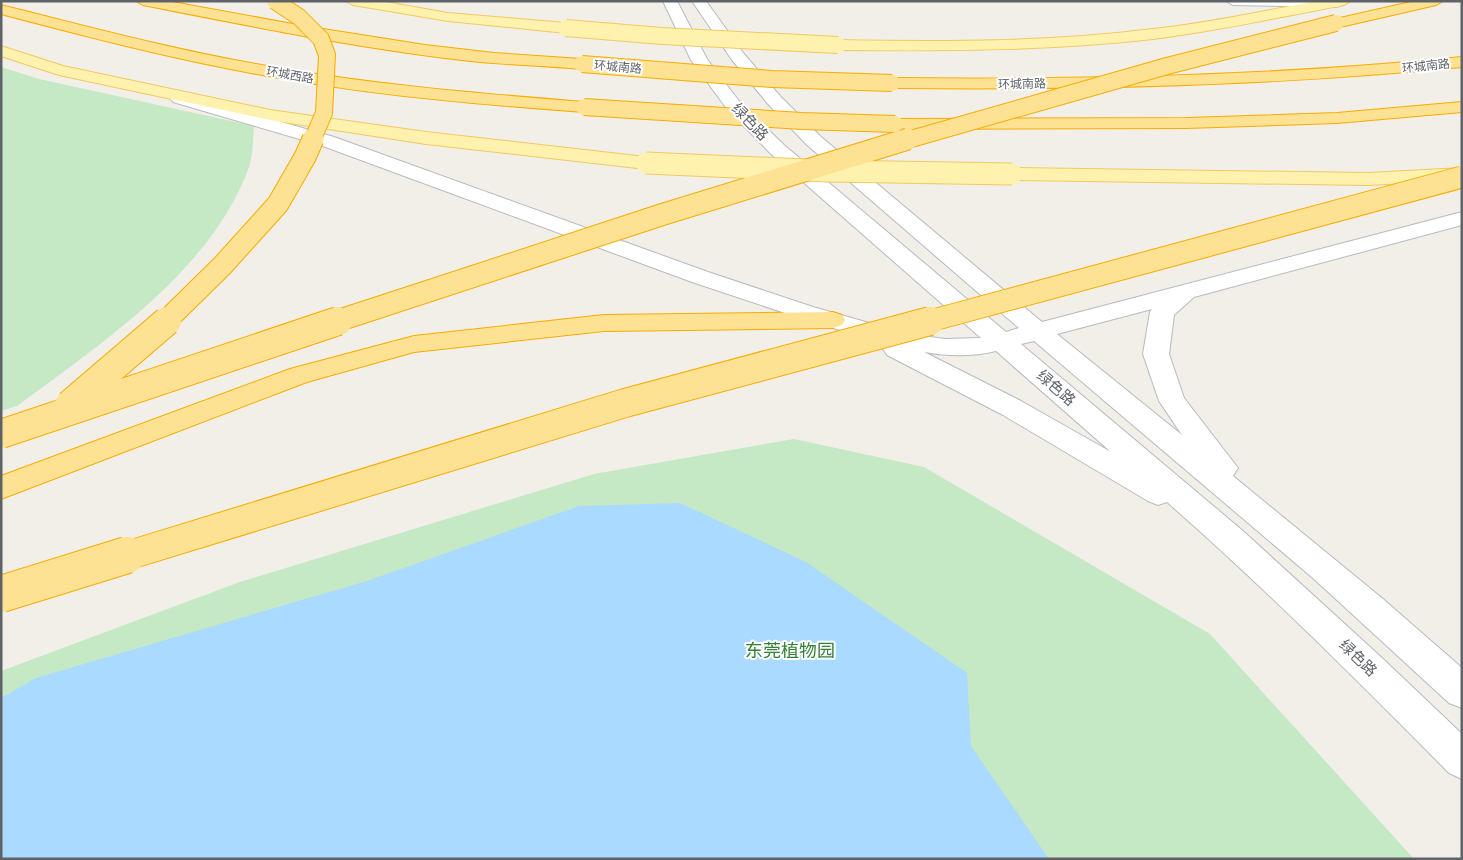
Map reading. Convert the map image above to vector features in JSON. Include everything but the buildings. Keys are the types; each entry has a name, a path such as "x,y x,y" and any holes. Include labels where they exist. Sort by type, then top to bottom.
{"highway":[{"name":"环城南路","path":"144,1 251,22 364,41 467,55 772,79 1011,85 1282,77 1462,62"},
{"path":"1,450 71,404 158,328 222,266 278,204 305,157 324,113 327,55 321,39 299,17 275,1"},
{"path":"1,434 397,300 639,221 871,149 1214,52 1338,9 1436,1"},
{"name":"环城西路","path":"1,9 69,28 190,55 320,80 458,98 584,107 802,121 895,124 1186,123 1337,118 1462,107"},
{"path":"1,594 625,403 1462,175"},
{"path":"1,488 123,440 299,375 414,344 604,323 833,320"}],"main road":[{"path":"353,1 448,17 662,36 838,45 928,47 1008,45 1154,34 1338,9"},
{"name":"绿色路","path":"670,1 699,60 733,105 776,149 1232,540 1369,668 1462,760"},
{"path":"699,1 738,57 774,100 813,140 1039,331 1270,522 1414,646 1462,691"},
{"path":"1233,1 1338,9"},
{"path":"1,51 60,70 270,115 347,127 646,163 828,171 1012,174 1368,179 1462,175"},
{"path":"166,94 327,142 700,277 907,342 945,347 984,346 1462,218"},
{"path":"1188,291 1162,312 1156,354 1172,401 1199,438 1270,522"},
{"path":"833,320 920,360 1012,408 1134,478 1232,540"}],"green space":[{"path":"1,67 39,79 254,126 253,147 249,167 232,204 209,239 182,271 151,302 84,357 17,406 1,411"},
{"name":"东莞植物园","path":"794,439 924,467 1210,634 1414,859 1,859 1,671 240,582 594,474"}],"water":[{"name":"东莞植物园","path":"680,503 806,562 967,673 971,746 1049,859 1,859 1,698 36,678 367,581 579,506"}]}
